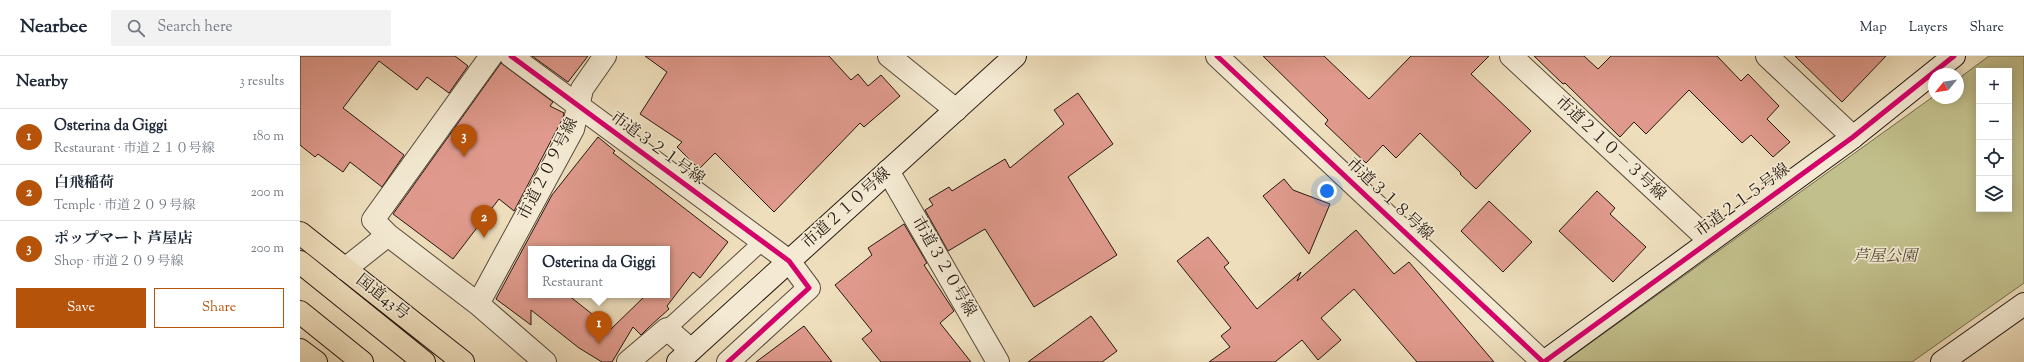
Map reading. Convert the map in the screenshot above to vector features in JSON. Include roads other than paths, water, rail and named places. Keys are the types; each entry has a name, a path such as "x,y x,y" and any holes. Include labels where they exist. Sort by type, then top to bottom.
{"highway":[{"name":"国道43号","path":"300,233 463,362"},
{"path":"300,262 424,362"},
{"path":"300,312 362,362"},
{"path":"300,350 316,362"}],"street":[{"path":"491,56 373,220 388,235 478,304 545,362"},
{"name":"市道３２１号線","path":"511,56 789,262 809,288 728,362"},
{"name":"市道２０９号線","path":"478,304 573,129 582,88 605,56"},
{"path":"890,56 956,110"},
{"name":"市道２１０号線","path":"685,356 1015,56"},
{"name":"市道３１８号線","path":"1217,56 1544,362"},
{"name":"市道２１０－３号線","path":"1511,56 1710,241"},
{"path":"1767,56 1853,137"},
{"name":"市道２１５号線","path":"1544,362 1853,137 1954,56"},
{"name":"市道３２０号線","path":"888,172 998,362"},
{"path":"345,269 388,235"},
{"path":"1942,362 2024,304"},
{"path":"628,362 667,329 685,356"}],"lane":[{"path":"667,329 762,242"}],"place":[{"name":"ポップマート 芦屋店","path":"464,157"},
{"name":"白飛稲荷","path":"484,238"},
{"name":"Osterina da Giggi","path":"599,344"}],"park label":[{"name":"芦屋公園","path":"1885,257"}]}
